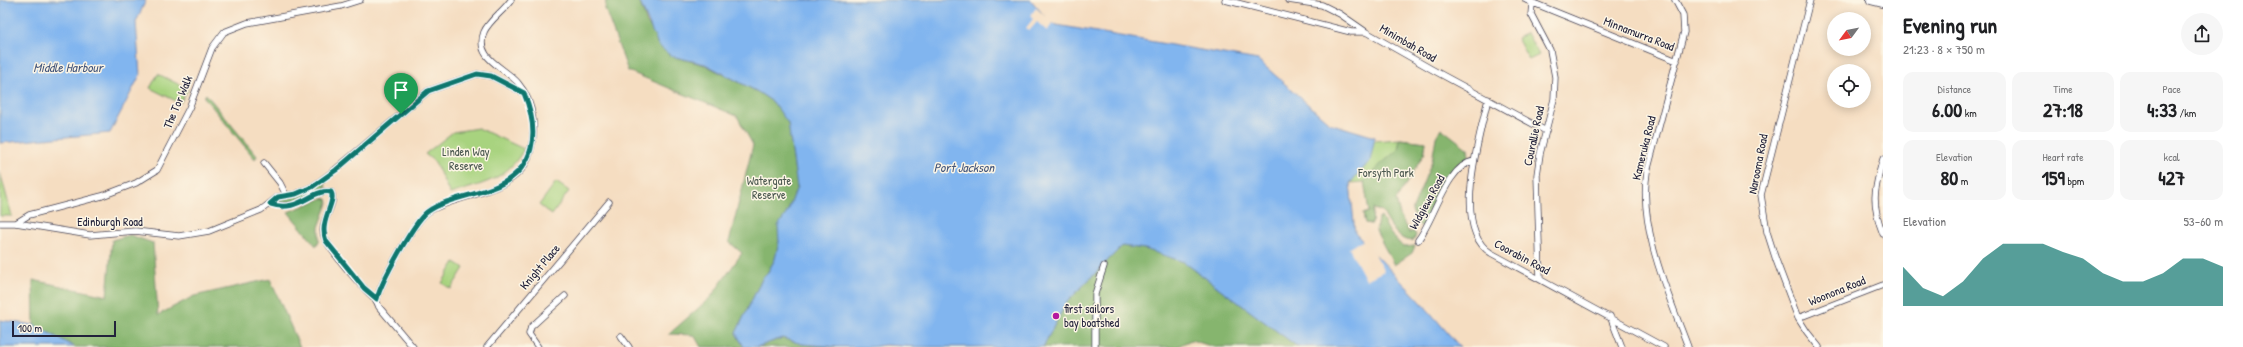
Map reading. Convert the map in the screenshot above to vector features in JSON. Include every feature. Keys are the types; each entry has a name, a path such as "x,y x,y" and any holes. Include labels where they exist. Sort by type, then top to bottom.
{"street":[{"name":"The Tor Walk","path":"16,223 29,215 102,196 150,177 157,170 189,108 212,48 224,32 247,23 360,0"},
{"path":"377,299 420,218 442,204 493,188 508,181 518,173 528,160 533,145 534,127 531,111 524,93 514,78 486,57 482,41 487,27 511,0"},
{"name":"Minimbah Road","path":"1225,0 1351,32 1366,32 1546,131"},
{"path":"1288,0 1322,5 1340,14 1366,32"},
{"name":"Minnamurra Road","path":"1526,0 1532,4 1677,60"},
{"name":"Kameruka Road","path":"1675,0 1683,15 1685,25 1647,172 1645,191 1660,273 1688,347"},
{"name":"Narooma Road","path":"1810,0 1761,195 1767,232 1798,318 1819,347"},
{"path":"1871,0 1883,3"},
{"name":"Courallie Road","path":"1532,4 1531,14 1550,50 1555,78 1554,99 1537,175 1540,278"},
{"name":"Edinburgh Road","path":"0,223 16,223 79,234 135,231 179,236 209,232 261,210 278,197 312,187 336,170 428,91 477,74 491,76 524,93"},
{"name":"Coorabin Road","path":"1488,99 1474,161 1471,209 1478,241 1487,250 1610,316 1664,347"},
{"path":"1883,159 1874,197 1875,209 1883,234"},
{"name":"Widgiewa Road","path":"1418,240 1430,223 1444,191 1455,174 1466,162 1474,161"},
{"path":"264,163 280,183 286,195"},
{"path":"270,204 286,207 304,201 322,192 331,192 332,200 323,226 323,234 326,241 364,288 377,299 379,307 413,347"},
{"name":"Knight Place","path":"487,347 609,202"},
{"path":"1095,347 1095,294 1104,266"},
{"name":"Woonona Road","path":"1798,318 1883,285"},
{"path":"538,347 529,334 531,327 565,296"},
{"path":"1610,316 1622,347"},
{"path":"621,336 629,347"}],"green space":[{"name":"Watergate Reserve","path":"606,0 639,0 647,23 671,56 705,65 758,92 773,102 788,122 797,187 788,211 779,226 779,242 775,259 768,272 763,277 736,333 744,347 701,347 694,335 669,334 711,297 742,253 729,242 753,145 737,116 628,71 605,9"},
{"path":"1527,33 1539,55 1529,60 1517,38"},
{"path":"158,74 188,89 180,103 150,88"},
{"path":"206,94 257,156 255,159 204,97"},
{"name":"Linden Way Reserve","path":"478,128 524,149 517,160 509,168 493,179 450,194 435,162 425,154 453,132"},
{"path":"1441,128 1468,149 1469,156 1455,167 1436,196 1424,226 1420,226 1412,211 1432,161 1436,137"},
{"name":"Forsyth Park","path":"1400,139 1426,142 1424,154 1396,200 1400,216 1409,233 1413,231 1416,235 1414,240 1403,239 1398,235 1382,211 1373,209 1372,224 1365,223 1363,214 1369,212 1365,182 1349,183 1373,141"},
{"name":"Forsyth Park","path":"1400,139 1426,142 1424,154 1396,200 1400,216 1409,233 1413,231 1416,235 1414,240 1403,239 1398,235 1382,211 1373,209 1372,224 1365,223 1363,214 1369,212 1364,181 1398,150"},
{"path":"0,172 12,216 0,216"},
{"path":"325,181 326,189 302,200 276,203 280,199"},
{"path":"556,182 569,191 552,215 539,205"},
{"path":"323,198 327,199 328,203 319,227 319,241 316,246 288,212"},
{"path":"1381,217 1390,233 1403,247 1415,246 1412,253 1394,265 1376,231 1378,218"},
{"path":"130,235 153,243 158,315 194,296 270,279 300,347 75,347 34,325 33,280 107,296 112,240"},
{"path":"1122,246 1145,249 1184,262 1298,347 1214,347 1191,340 1176,347 1043,347 1066,303"},
{"path":"455,262 464,268 451,289 442,283"},
{"path":"782,338 802,344 836,347 757,347"}],"water":[{"name":"Middle Harbour","path":"0,0 146,0 136,22 140,75 110,133 0,143"},
{"name":"Port Jackson","path":"639,0 1031,0 1051,24 1258,60 1329,123 1375,137 1370,161 1350,183 1355,233 1421,302 1460,347 1298,347 1184,262 1145,249 1122,246 1066,303 1043,347 918,347 885,345 871,347 836,347 802,344 782,338 757,347 744,347 736,333 763,277 768,272 775,259 779,242 778,226 788,211 797,187 788,123 773,102 758,92 705,64 671,56 658,45"},
{"path":"0,320 34,325 75,347 0,347"}],"pier":[{"path":"1036,8 1053,23 1047,31 1037,22 1029,31 1026,28 1033,19 1030,16"},
{"path":"1364,240 1372,248 1384,271 1366,280 1349,248"}],"place":[{"name":"first sailors bay boatshed","path":"1056,316"}],"route":[{"path":"477,74 491,76 500,79 524,93 531,111 534,127 533,145 528,160 518,173 508,181 493,188 442,204 428,211 420,218 378,294 377,299 364,288 326,241 323,234 323,226 332,200 333,194 331,192 322,192 304,201 286,207 270,204 278,197 296,194 312,187 336,170 401,114 428,91 477,74"}]}
